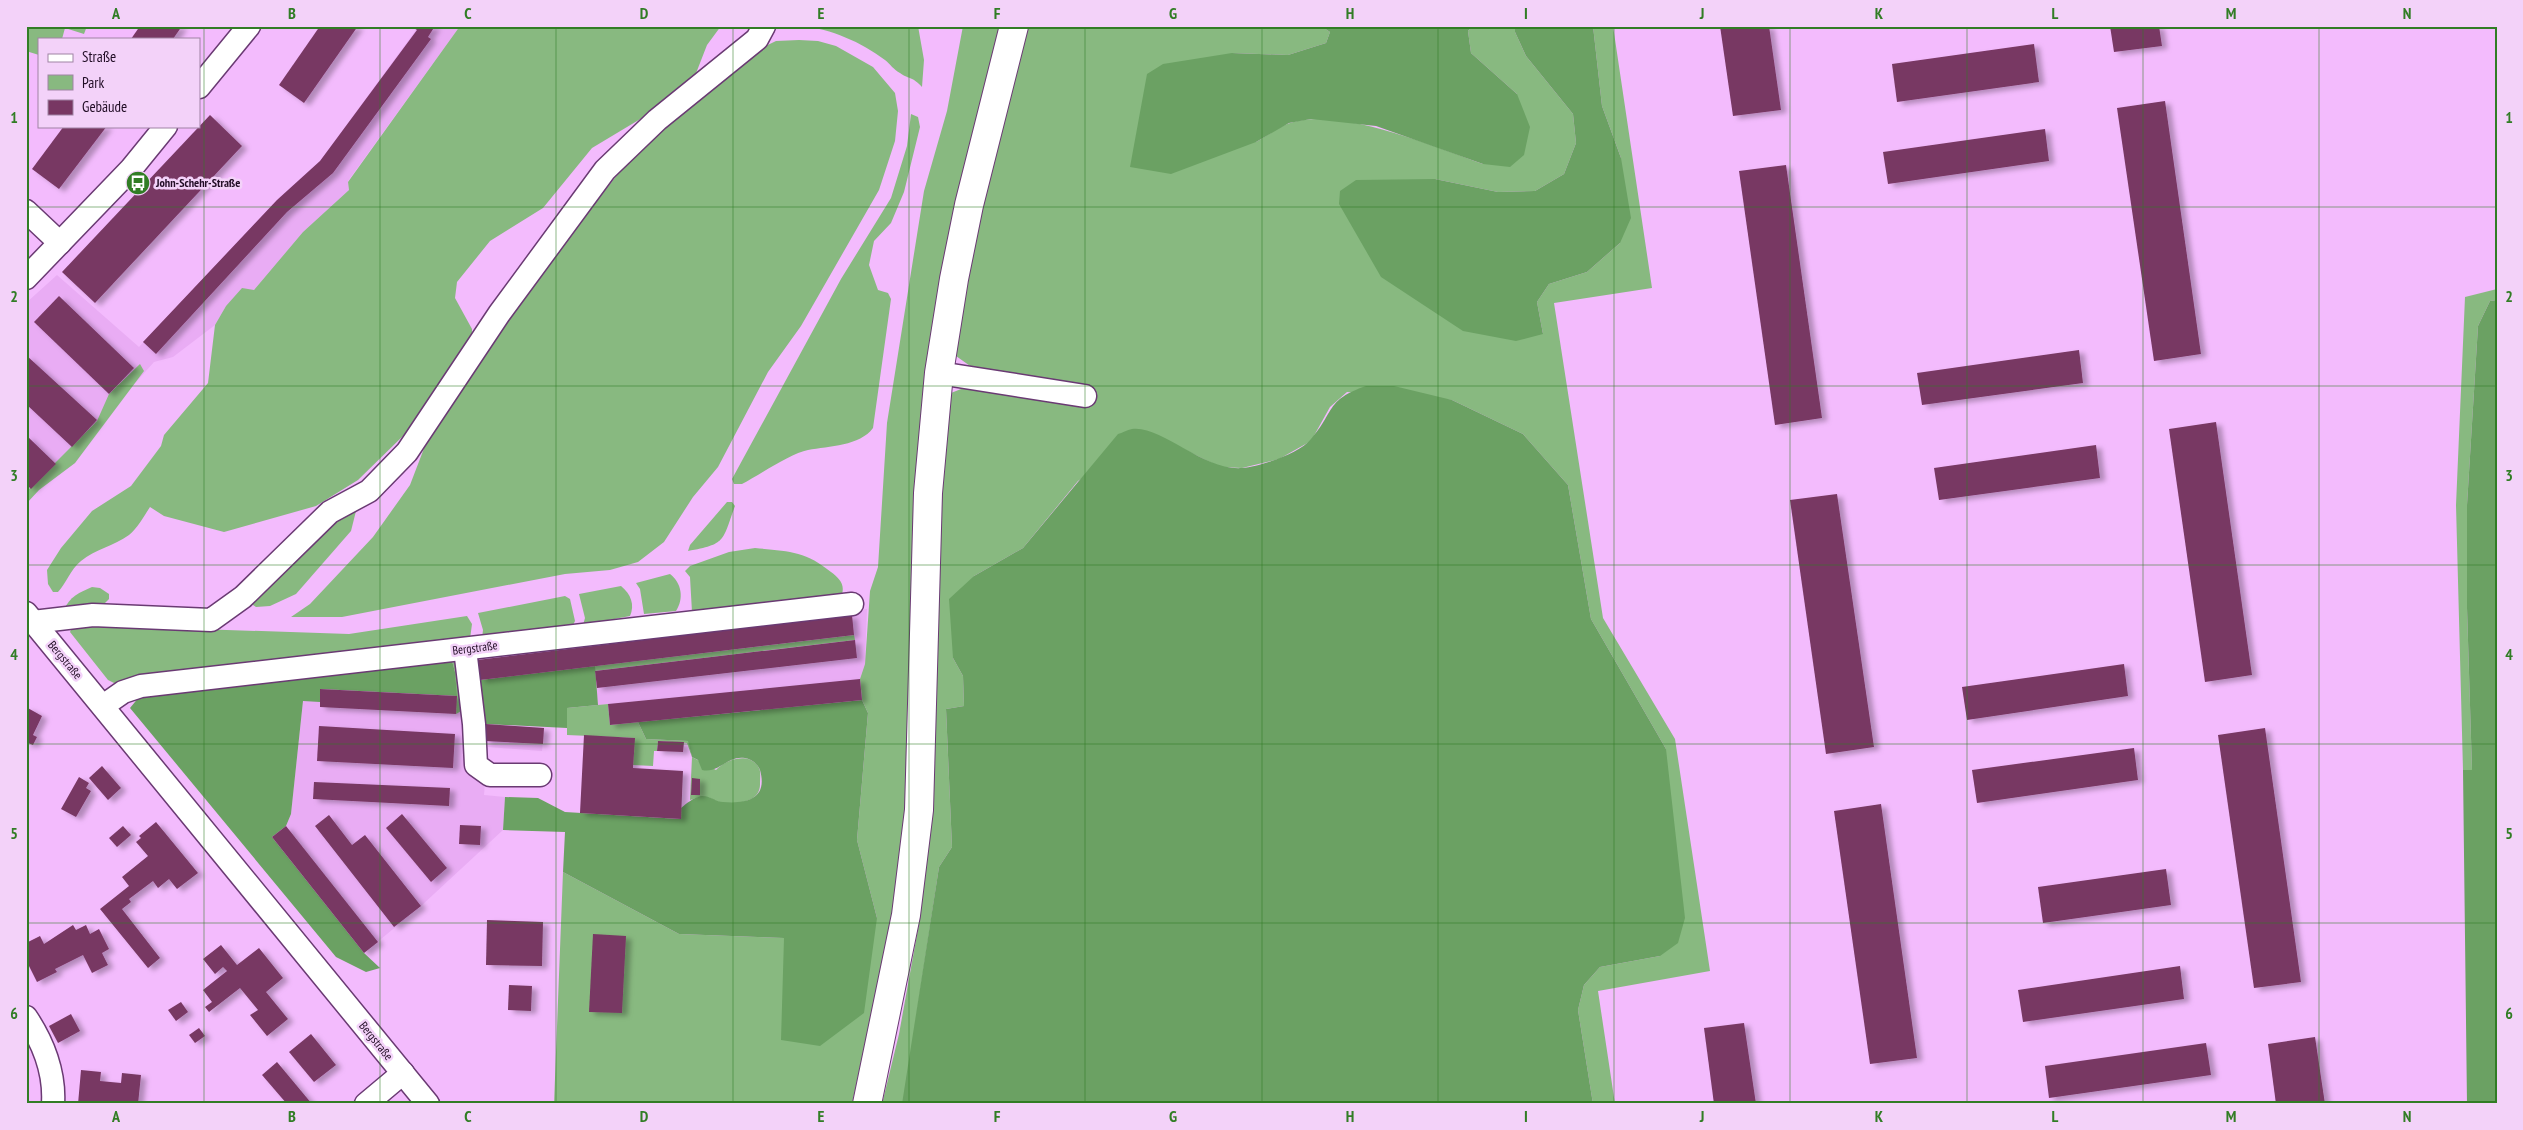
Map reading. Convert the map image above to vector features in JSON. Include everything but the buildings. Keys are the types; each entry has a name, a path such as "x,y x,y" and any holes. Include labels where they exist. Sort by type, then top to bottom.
{"main road":[{"path":"867,1104 906,915 919,810 928,493 940,373 954,279 969,205 1014,26"}],"street":[{"path":"200,86 249,26"},
{"path":"29,622 93,615 212,620 243,597 330,512 368,491 407,452 499,314 606,170 657,120 757,39 764,26"},
{"path":"26,278 131,169 164,128"},
{"path":"26,211 60,243"},
{"path":"940,373 1085,396"},
{"name":"Bergstraße","path":"103,706 123,692 141,686 852,604"},
{"name":"Bergstraße","path":"29,622 103,706 428,1104"},
{"path":"465,649 474,724 476,765 490,775 540,775"},
{"path":"26,1017 41,1040 54,1090 53,1104"},
{"name":"Bergstraße","path":"366,1104 403,1073"}],"shaded area":[{"path":"413,26 460,26 348,181 349,190 303,232 254,290 226,306 215,325 173,357 154,362 120,400 75,463 39,490 26,504 26,303 57,275 139,347 277,200 320,161 416,30"},
{"path":"867,609 865,664 860,679 862,700 610,725 608,704 598,705 595,671 854,640 854,635 480,680 486,724 544,728 542,751 488,747 484,795 505,797 503,830 421,906 364,953 272,837 286,826 291,814 303,701 320,689 451,657"}],"green space":[{"path":"26,26 87,26 84,34 65,28 62,38 38,38 38,55 26,51"},
{"path":"460,26 721,26 707,45 693,81 662,106 592,148 543,208 490,241 457,282 455,298 472,329 472,337 404,435 358,480 316,506 224,532 164,516 150,507 132,532 123,539 92,553 81,561 58,592 53,592 48,584 47,570 61,548 92,511 131,486 161,446 164,435 208,383 215,325 226,306 242,288 254,290 303,232 349,190 348,182"},
{"path":"802,26 918,26 924,60 922,87 898,72 876,53 856,42 835,33"},
{"path":"963,26 1002,26 917,493 905,808 893,911 852,1104 554,1104 563,872 679,934 784,938 877,918 857,840 868,713 862,700 860,679 865,664 870,591 878,567 887,423 924,191 947,111"},
{"path":"1028,26 1321,26 1330,32 1326,43 1288,55 1232,53 1256,142 1290,123 1310,119 1334,120 1387,131 1483,164 1517,94 1471,53 1468,31 1472,26 1515,26 1515,32 1526,56 1573,114 1576,143 1564,174 1535,191 1498,192 1435,179 1543,334 1537,302 1549,284 1587,272 1620,243 1621,158 1602,106 1593,26 1613,26 1652,288 1554,303 1603,618 1675,739 1710,971 1598,991 1615,1104 1593,1104 1578,1010 1584,985 1600,967 1660,956 1666,749 1591,619 1568,485 1523,434 1452,400 1347,392 1330,407 1311,441 1279,459 1242,468 1220,467 1149,432 1078,481 1023,548 974,576 953,658 963,676 964,706 946,709 952,847 939,867 904,1098 902,1104 882,1104 899,1034 920,918 932,812 942,497 951,393 971,385 973,368 956,356 977,231 1006,108"},
{"path":"1321,26 1472,26 1468,31 1471,53 1517,94 1530,127 1524,155 1510,167 1483,164 1376,126 1311,119 1289,123 1256,142 1171,174 1130,167 1147,74 1163,64 1232,53 1288,55 1326,43 1330,32"},
{"path":"1515,26 1593,26 1602,106 1621,158 1631,218 1620,243 1587,272 1549,284 1537,302 1543,334 1516,341 1463,331 1381,277 1339,204 1340,191 1356,180 1435,179 1498,192 1535,191 1564,174 1576,143 1573,114 1526,56 1515,32"},
{"path":"776,41 818,41 836,46 873,67 895,93 898,111 895,141 879,190 801,326 768,372 718,467 693,497 664,542 638,562 610,570 565,574 342,617 291,617 310,604 373,537 410,485 428,438 510,311 636,151 757,50"},
{"path":"911,114 918,117 920,127 904,192 891,223 874,241 869,265 878,290 888,293 891,299 873,428 867,434 852,442 801,452 742,484 734,484 732,479 841,279 891,198 907,146"},
{"path":"2497,289 2497,300 2490,301 2478,326 2467,505 2467,608 2472,770 2463,770 2456,505 2465,297"},
{"path":"2497,300 2497,1104 2467,1104 2463,770 2472,770 2467,608 2467,505 2478,326 2490,301"},
{"path":"140,364 144,371 75,463 39,490 26,504 26,492 97,421 109,394"},
{"path":"1366,386 1394,386 1452,400 1523,434 1568,485 1591,619 1666,749 1685,918 1678,943 1660,956 1600,967 1584,985 1578,1010 1593,1104 902,1104 939,867 952,847 946,709 964,706 963,676 953,658 949,599 974,576 1023,548 1118,434 1132,429 1144,430 1170,440 1213,463 1227,467 1250,467 1269,462 1298,450 1319,430 1332,408 1343,396"},
{"path":"727,502 732,502 735,506 725,534 717,543 688,551 690,545"},
{"path":"357,507 351,531 296,594 270,606 256,607 250,603 336,515"},
{"path":"755,548 787,551 813,560 839,579 843,587 842,594 692,612 690,577 685,571 690,566 729,552"},
{"path":"670,574 677,582 681,591 679,606 676,611 644,614 640,589 636,583"},
{"path":"621,586 631,600 630,616 583,625 585,618 579,594"},
{"path":"92,587 100,588 109,594 109,599 103,605 64,610 72,598"},
{"path":"565,596 570,599 575,621 572,627 482,638 483,630 478,613"},
{"path":"467,616 472,624 470,639 116,684 108,680 70,632 72,627 79,625 349,634"},
{"path":"854,635 855,640 595,671 595,666"},
{"path":"451,657 461,666 463,710 456,714 455,672"},
{"path":"451,657 455,672 457,696 321,689 320,702 303,701 291,814 286,826 272,837 364,953 380,968 366,972 336,957 130,708 144,691"},
{"path":"595,666 598,705 567,708 567,728 486,724 479,711 480,680"},
{"path":"862,700 868,713 857,840 877,918 864,1013 820,1046 781,1040 784,938 679,934 563,872 565,832 503,830 505,797 538,798 565,812 680,819 681,808 698,797 707,797 720,802 740,802 754,798 761,788 760,770 752,761 745,758 733,759 708,771 702,770 698,760 692,757 688,741 646,739 638,722"},
{"path":"608,704 610,725 638,722 646,739 689,741 692,757 687,743 658,741 657,751 654,751 653,766 633,765 634,738 567,735 567,708"},
{"path":"692,757 716,770 720,766 738,758 750,760 755,763 760,771 760,783 757,794 753,798 736,803 723,803 703,797 690,800"}],"place":[{"name":"John-Schehr-Straße","path":"138,183"}]}
